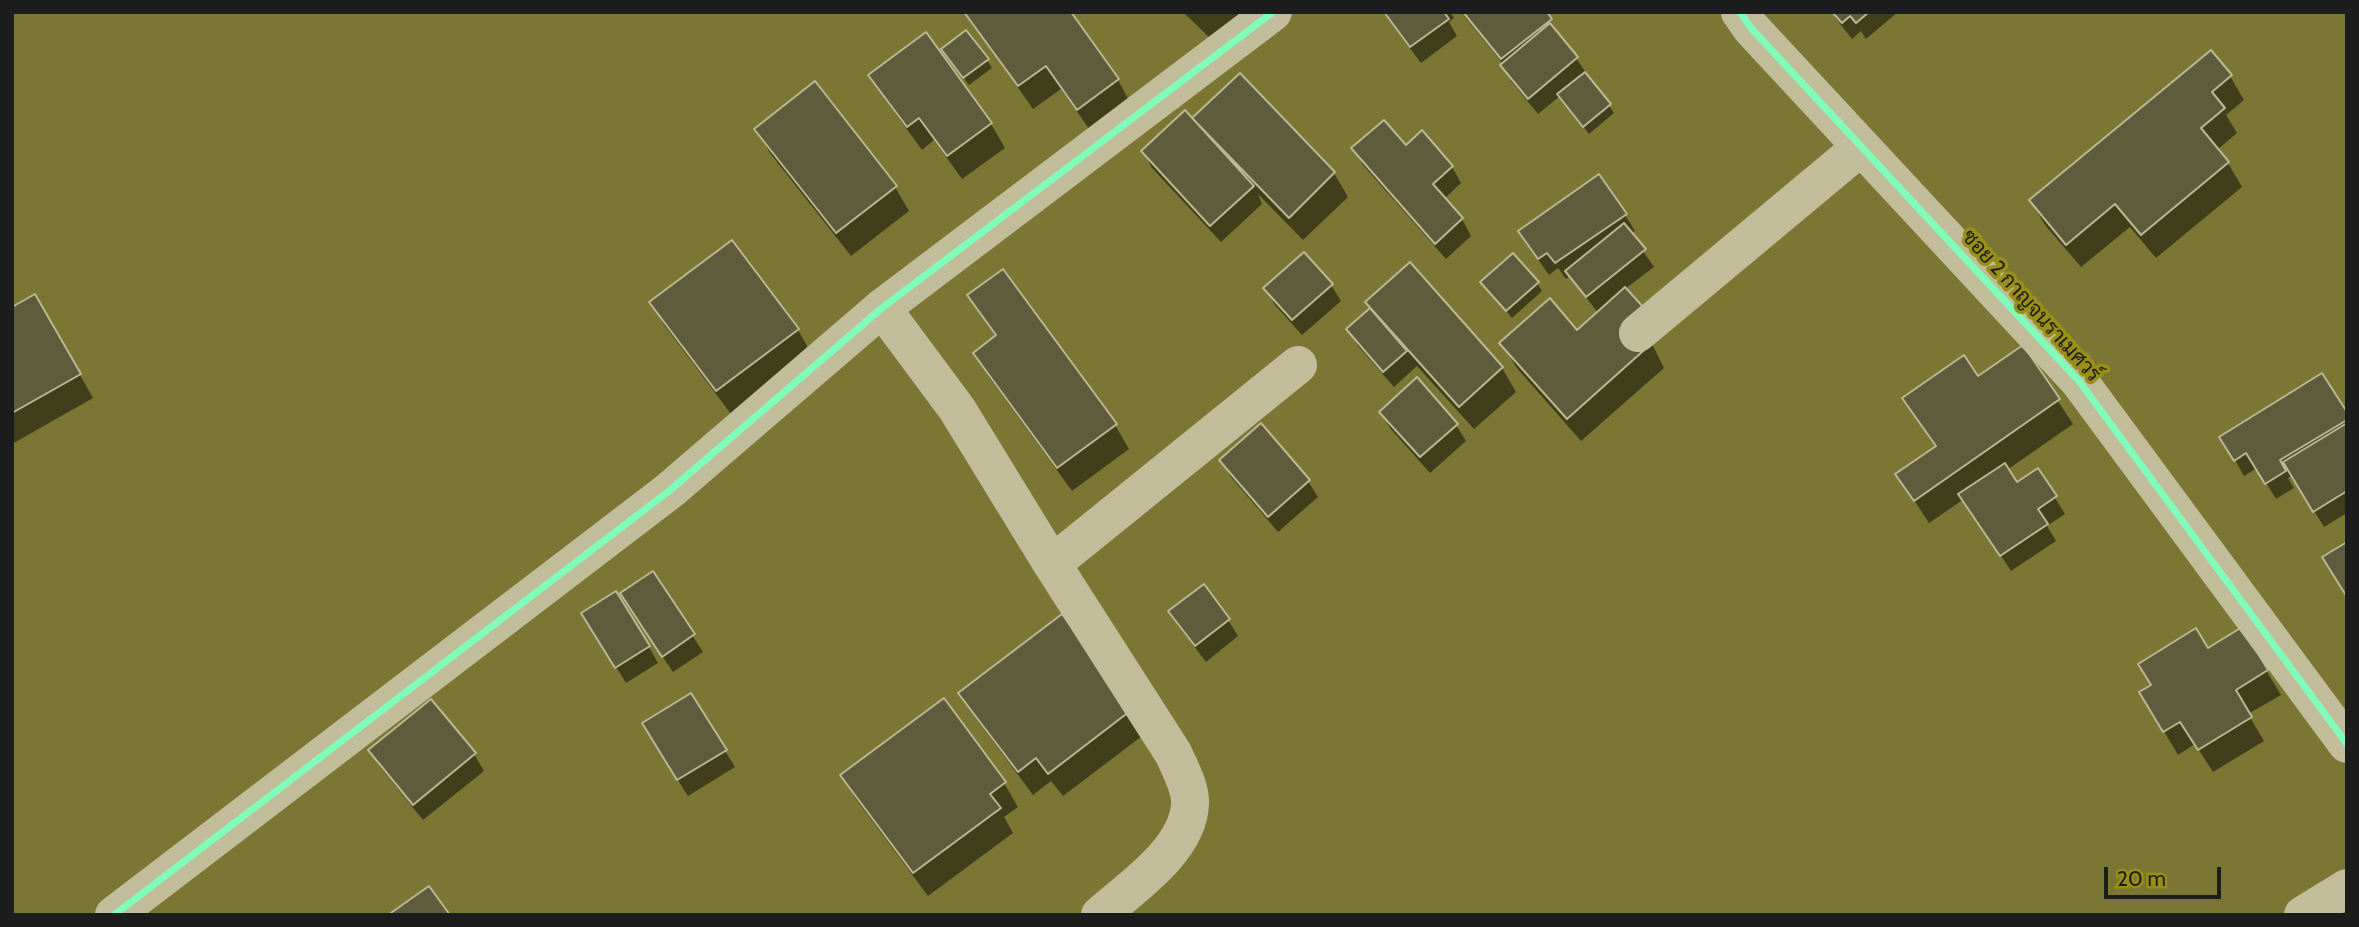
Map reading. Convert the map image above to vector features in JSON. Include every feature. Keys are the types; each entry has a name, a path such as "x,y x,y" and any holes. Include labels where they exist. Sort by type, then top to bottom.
{"street":[{"path":"114,915 669,491 882,308 1273,12"},
{"name":"ซอย 2 กาญจนราเมศวร์","path":"1740,12 1751,28 2079,381 2347,744"},
{"path":"1638,333 1861,147"},
{"path":"882,308 957,409 1173,753 1183,774 1191,803 1185,830 1168,854 1100,915"},
{"path":"1052,564 1298,365"},
{"path":"2303,915 2347,888"}],"building":[{"path":"964,12 1071,12 1119,79 1077,110 1046,66 1018,86"},
{"path":"1384,12 1444,12 1449,19 1410,47"},
{"path":"1463,12 1547,12 1552,19 1501,59"},
{"path":"1832,12 1869,12 1856,23 1850,16 1842,23"},
{"path":"1550,23 1578,57 1528,99 1500,65"},
{"path":"966,30 989,59 963,78 941,49"},
{"path":"926,32 992,123 947,156 919,118 907,127 868,75"},
{"path":"2211,50 2232,75 2212,92 2225,108 2201,128 2229,162 2141,235 2115,204 2066,245 2029,200"},
{"path":"1585,72 1611,104 1583,127 1557,94"},
{"path":"1240,73 1335,172 1289,218 1192,118"},
{"path":"815,81 897,186 836,233 754,129"},
{"path":"1185,110 1254,186 1210,226 1141,151"},
{"path":"1384,120 1406,145 1422,130 1453,166 1433,184 1463,218 1435,244 1351,148"},
{"path":"1599,174 1627,214 1555,263 1547,253 1538,259 1518,231"},
{"path":"1624,223 1646,249 1586,297 1565,271"},
{"path":"732,240 799,329 716,391 649,302"},
{"path":"1304,252 1333,284 1292,320 1263,288"},
{"path":"1513,253 1539,282 1506,311 1480,282"},
{"path":"1410,262 1503,367 1459,407 1365,302"},
{"path":"1003,269 1117,424 1057,468 973,353 996,335 967,295"},
{"path":"1625,287 1644,308 1652,343 1567,419 1499,343 1550,298 1577,330"},
{"path":"35,294 81,374 12,413 12,307"},
{"path":"1370,308 1407,351 1383,372 1346,329"},
{"path":"2023,345 2060,399 1914,501 1895,474 1936,446 1902,398 1964,355 1978,376"},
{"path":"2322,373 2347,412 2347,420 2280,460 2286,471 2265,484 2246,453 2234,461 2219,437"},
{"path":"1417,377 1458,424 1420,457 1379,412"},
{"path":"1261,423 1310,480 1268,517 1219,460"},
{"path":"2347,423 2347,491 2313,512 2283,462"},
{"path":"2005,463 2017,482 2038,468 2057,496 2038,509 2048,524 2000,556 1958,494"},
{"path":"2347,542 2347,597 2322,557"},
{"path":"653,571 695,634 662,657 620,593"},
{"path":"1204,584 1230,619 1195,646 1168,611"},
{"path":"616,591 650,646 615,668 581,613"},
{"path":"1062,614 1134,708 1048,774 1036,758 1018,772 958,693"},
{"path":"2242,627 2268,670 2236,690 2252,717 2198,750 2180,722 2163,732 2139,692 2151,685 2138,664 2196,628 2208,648"},
{"path":"691,693 727,750 677,780 642,723"},
{"path":"944,698 1006,782 990,794 1001,808 913,873 840,775"},
{"path":"431,699 476,753 413,805 368,750"},
{"path":"429,886 450,915 388,915"}],"cycle path":[{"path":"114,915 669,491 882,308 1273,12"},
{"path":"1740,12 1751,28 2079,381 2347,744"}]}
